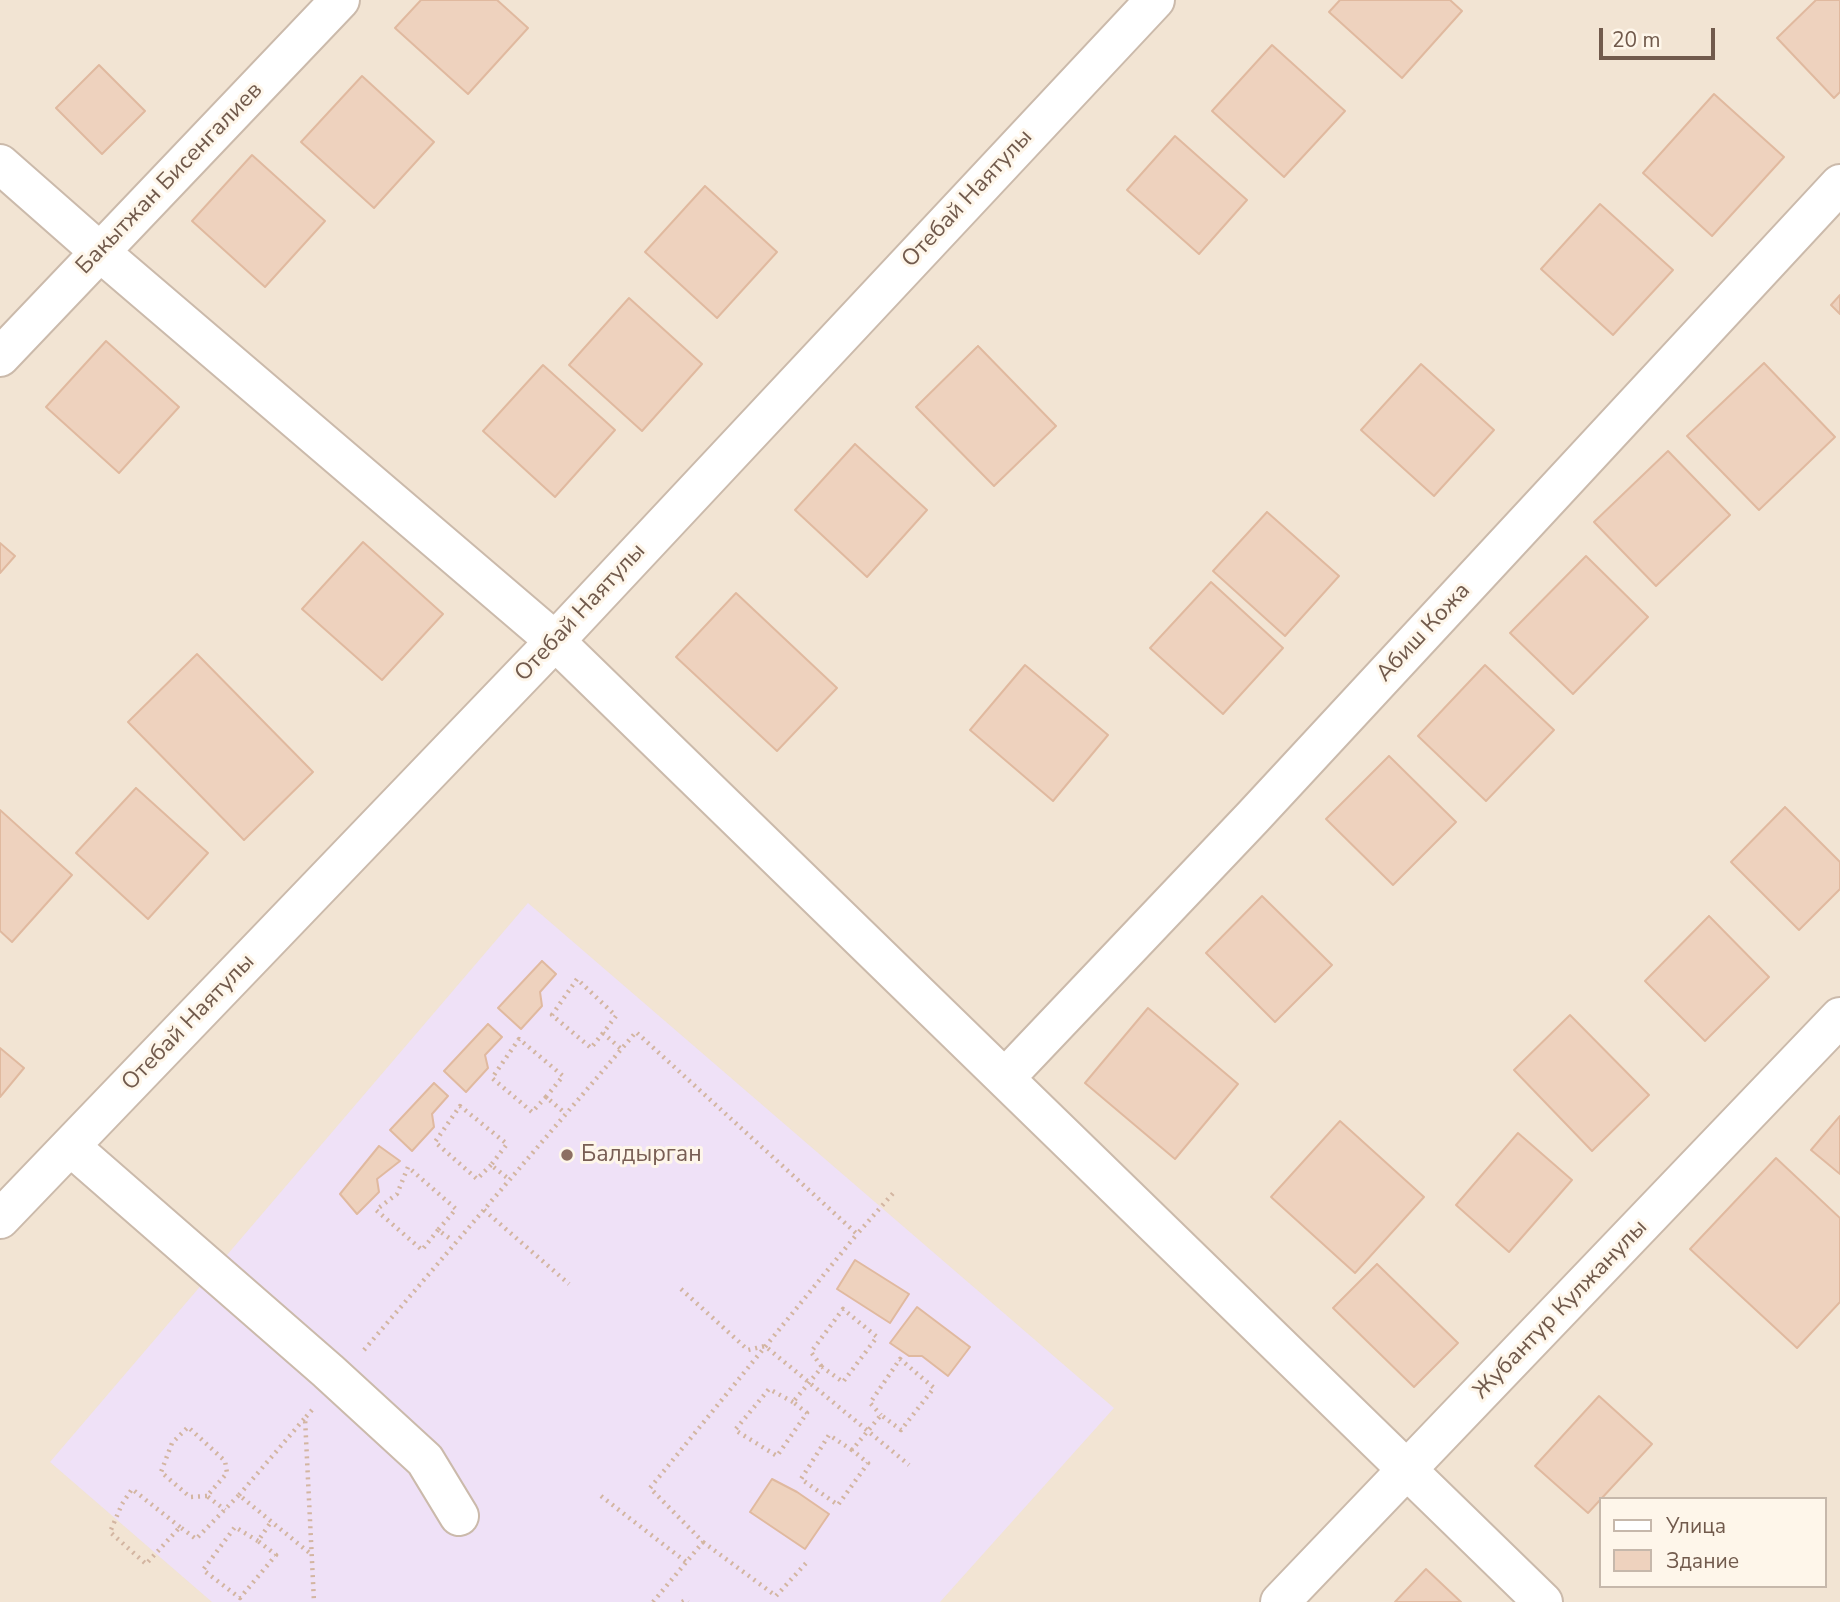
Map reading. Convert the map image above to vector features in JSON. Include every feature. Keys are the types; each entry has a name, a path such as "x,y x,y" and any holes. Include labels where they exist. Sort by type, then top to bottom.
{"street":[{"name":"Бакытжан Бисенгалиев","path":"0,357 340,0"},
{"name":"Отебай Наятулы","path":"0,1220 555,641 1155,0"},
{"path":"0,164 555,641 1543,1602"},
{"name":"Абиш Кожа","path":"1005,1078 1252,818 1840,184"},
{"name":"Жубантур Кулжанулы","path":"1280,1602 1840,1017"},
{"path":"70,1146 338,1380 425,1460 459,1516"}],"path":[{"path":"577,979 616,1016 603,1033 590,1048 552,1015 577,979"},
{"path":"180,1527 146,1564 110,1532 132,1489 196,1539 239,1495 636,1032 858,1234"},
{"path":"603,1033 621,1049"},
{"path":"519,1038 563,1076 546,1097 532,1112 492,1078 519,1038"},
{"path":"546,1097 566,1114"},
{"path":"460,1106 507,1144 491,1165 477,1179 435,1142 460,1106"},
{"path":"491,1165 509,1180"},
{"path":"408,1167 456,1209 438,1230 422,1250 376,1210 397,1194 408,1167"},
{"path":"808,1561 776,1596 703,1542 650,1488 895,1191"},
{"path":"484,1210 569,1284"},
{"path":"438,1230 452,1240"},
{"path":"681,1289 747,1350 765,1346"},
{"path":"842,1309 877,1337 843,1382 822,1367 811,1352 842,1309"},
{"path":"765,1346 909,1465"},
{"path":"900,1359 934,1388 901,1430 881,1415 870,1403 900,1359"},
{"path":"793,1402 822,1367"},
{"path":"769,1389 793,1402 807,1413 777,1456 735,1430 769,1389"},
{"path":"852,1450 881,1415"},
{"path":"305,1418 314,1602"},
{"path":"207,1496 227,1473 225,1461 188,1427 172,1443 161,1472 191,1497 207,1496 225,1510"},
{"path":"829,1435 852,1450 868,1464 838,1505 801,1479 829,1435"},
{"path":"239,1495 312,1556"},
{"path":"601,1496 686,1562"},
{"path":"258,1541 271,1522"},
{"path":"235,1527 258,1541 275,1555 240,1598 203,1570 235,1527"},
{"path":"656,1601 703,1542"},
{"path":"682,1602 688,1602"}],"shaded area":[{"path":"0,0 1840,0 1840,1602 0,1602"},
{"name":"Балдырган","path":"528,903 1114,1408 940,1602 212,1602 50,1462"}],"building":[{"path":"421,0 497,0 528,28 468,94 395,28"},
{"path":"1340,0 1450,0 1462,11 1402,78 1329,12"},
{"path":"1816,0 1840,0 1840,92 1834,98 1777,38"},
{"path":"1272,45 1345,111 1284,177 1212,111"},
{"path":"99,65 145,111 102,154 56,108"},
{"path":"362,76 434,142 374,208 301,142"},
{"path":"1714,94 1784,157 1712,236 1643,173"},
{"path":"1175,136 1247,200 1199,254 1127,190"},
{"path":"252,155 325,221 265,287 192,221"},
{"path":"705,186 777,252 717,318 645,252"},
{"path":"1600,204 1673,270 1613,335 1541,269"},
{"path":"1840,295 1840,314 1831,305"},
{"path":"629,298 702,364 642,431 569,365"},
{"path":"106,341 179,407 119,473 46,407"},
{"path":"978,346 1056,426 994,486 916,407"},
{"path":"1764,363 1835,437 1759,510 1687,436"},
{"path":"1421,364 1494,430 1434,496 1361,430"},
{"path":"543,365 615,430 555,497 483,431"},
{"path":"855,444 927,510 867,577 795,510"},
{"path":"1668,451 1730,515 1656,586 1594,522"},
{"path":"1267,512 1339,576 1285,636 1213,571"},
{"path":"363,542 443,614 382,680 302,609"},
{"path":"0,543 15,556 0,573"},
{"path":"1586,556 1648,617 1573,694 1510,633"},
{"path":"1211,582 1283,648 1223,714 1150,648"},
{"path":"736,593 837,688 777,751 676,657"},
{"path":"197,654 313,772 244,840 128,722"},
{"path":"1025,665 1108,735 1053,801 970,730"},
{"path":"1485,665 1554,730 1486,801 1418,736"},
{"path":"1389,756 1456,822 1393,885 1326,819"},
{"path":"136,788 208,853 148,919 76,853"},
{"path":"1785,807 1840,862 1840,889 1799,930 1731,862"},
{"path":"0,810 72,875 12,942 0,931"},
{"path":"1262,896 1332,965 1275,1022 1206,953"},
{"path":"1709,916 1769,977 1705,1041 1645,981"},
{"path":"542,961 556,974 540,992 542,1006 521,1029 498,1008"},
{"path":"1148,1008 1238,1084 1175,1159 1085,1083"},
{"path":"1570,1015 1649,1095 1592,1151 1514,1070"},
{"path":"488,1024 502,1037 485,1055 488,1068 466,1092 444,1071"},
{"path":"0,1048 24,1068 0,1097"},
{"path":"434,1083 448,1096 432,1114 434,1127 412,1151 390,1130"},
{"path":"1840,1116 1840,1174 1811,1150"},
{"path":"1340,1121 1424,1197 1355,1273 1271,1197"},
{"path":"1518,1133 1572,1180 1509,1252 1456,1205"},
{"path":"379,1146 400,1161 377,1179 379,1192 357,1214 340,1194"},
{"path":"1776,1158 1840,1218 1840,1302 1797,1348 1690,1249"},
{"path":"855,1260 909,1294 890,1323 837,1289"},
{"path":"1377,1264 1458,1343 1414,1387 1333,1308"},
{"path":"917,1307 970,1347 948,1376 922,1356 909,1356 890,1343"},
{"path":"1599,1396 1652,1444 1603,1497 1598,1497 1598,1502 1588,1513 1535,1466"},
{"path":"772,1479 829,1514 805,1549 750,1512"},
{"path":"1426,1569 1461,1602 1395,1602"}],"place":[{"name":"Балдырган","path":"567,1155"}]}
